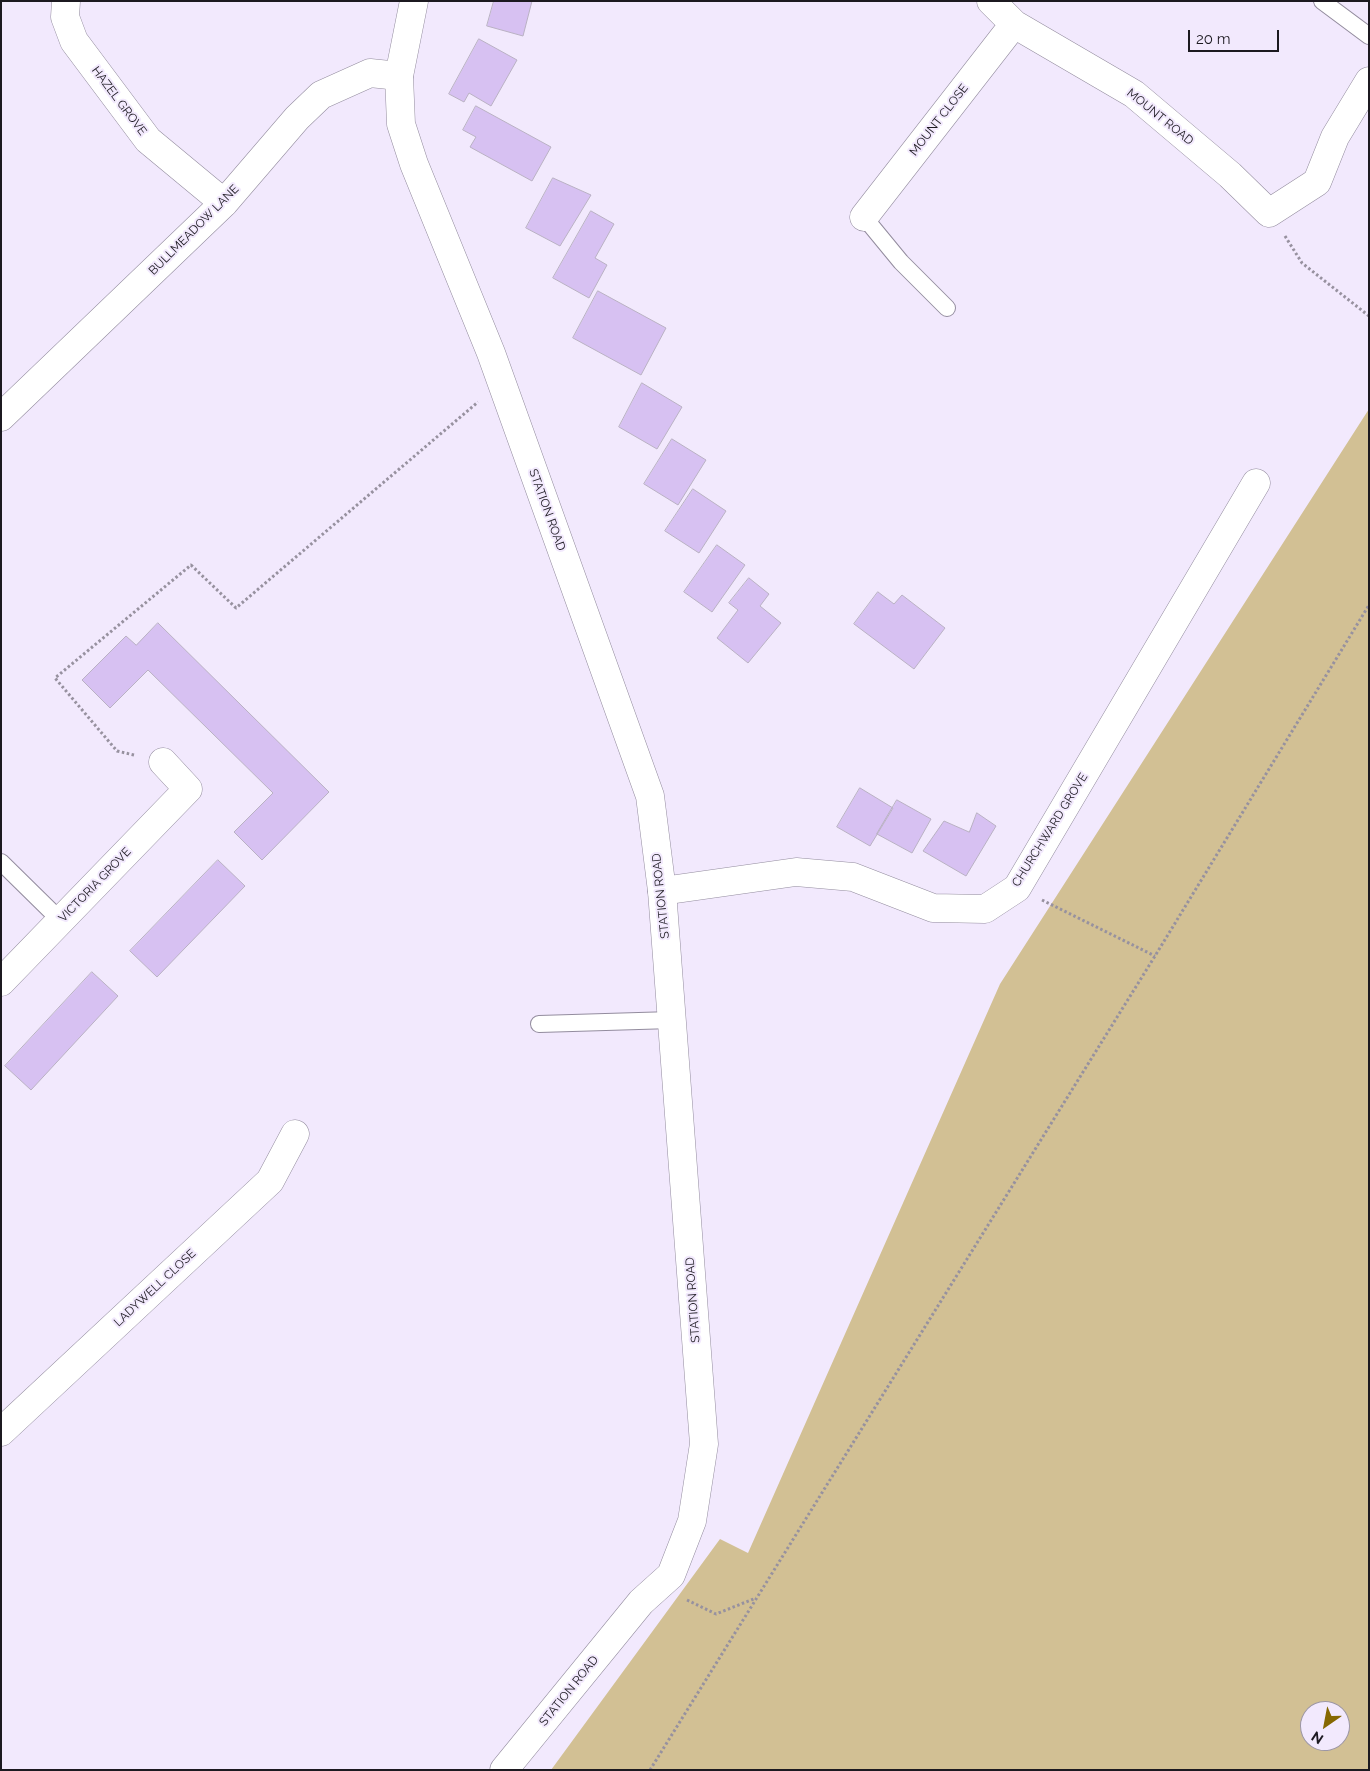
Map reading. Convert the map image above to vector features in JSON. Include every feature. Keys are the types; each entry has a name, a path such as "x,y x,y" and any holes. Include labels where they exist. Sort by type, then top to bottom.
{"street":[{"name":"HAZEL GROVE","path":"66,1 65,17 74,41 148,140 224,202"},
{"name":"STATION ROAD","path":"414,1 399,76 401,124 414,164 501,382 650,796 662,891 704,1444 692,1521 671,1575 641,1602 504,1770"},
{"name":"MOUNT ROAD","path":"991,1 1014,24 1134,94 1230,175 1269,212"},
{"name":"MOUNT CLOSE","path":"864,217 1014,24"},
{"name":"BULLMEADOW LANE","path":"1,417 224,202 297,118 321,95 370,73 399,76"},
{"path":"1269,212 1317,182 1334,137 1369,81"},
{"name":"CHURCHWARD GROVE","path":"662,891 796,872 853,878 933,908 984,908 1017,888 1256,483"},
{"name":"VICTORIA GROVE","path":"1,982 188,789 163,762"},
{"name":"LADYWELL CLOSE","path":"1,1432 270,1181 295,1134"}],"lane":[{"path":"1322,1 1369,36"},
{"path":"864,217 901,262 947,308"},
{"path":"1,862 60,920"},
{"path":"539,1024 672,1020"}],"path":[{"path":"1269,212 1302,263 1369,316"},
{"path":"163,762 117,751 55,678 191,565 236,608 501,382"},
{"path":"650,1770 1155,956 1369,605"},
{"path":"1017,888 1155,956"},
{"path":"641,1602 669,1608 688,1599 716,1614 756,1598"}],"shaded area":[{"path":"1369,409 1369,1770 551,1770 720,1539 748,1553 1000,984"}],"building":[{"path":"494,1 532,1 523,36 487,26"},
{"path":"479,39 517,60 491,106 469,93 464,102 449,94"},
{"path":"476,106 551,147 532,181 470,147 476,137 463,130"},
{"path":"553,178 591,195 560,246 526,228"},
{"path":"591,211 614,224 595,258 607,265 589,298 553,278"},
{"path":"598,291 666,328 641,375 573,338"},
{"path":"642,383 682,407 657,449 619,427"},
{"path":"672,439 706,460 678,505 644,484"},
{"path":"693,489 726,511 699,553 665,531"},
{"path":"717,545 745,565 712,612 684,592"},
{"path":"749,578 769,594 760,606 781,623 748,663 717,638 738,610 729,603"},
{"path":"878,592 894,604 902,595 945,628 914,669 854,624"},
{"path":"158,623 329,792 262,860 234,832 273,793 148,670 110,708 82,680 126,636 136,645"},
{"path":"860,788 893,808 870,846 837,827"},
{"path":"897,800 931,819 912,853 877,834"},
{"path":"977,813 996,826 966,876 923,851 944,821 969,832"},
{"path":"218,860 245,886 157,977 130,951"},
{"path":"92,972 118,996 31,1090 5,1066"}]}
